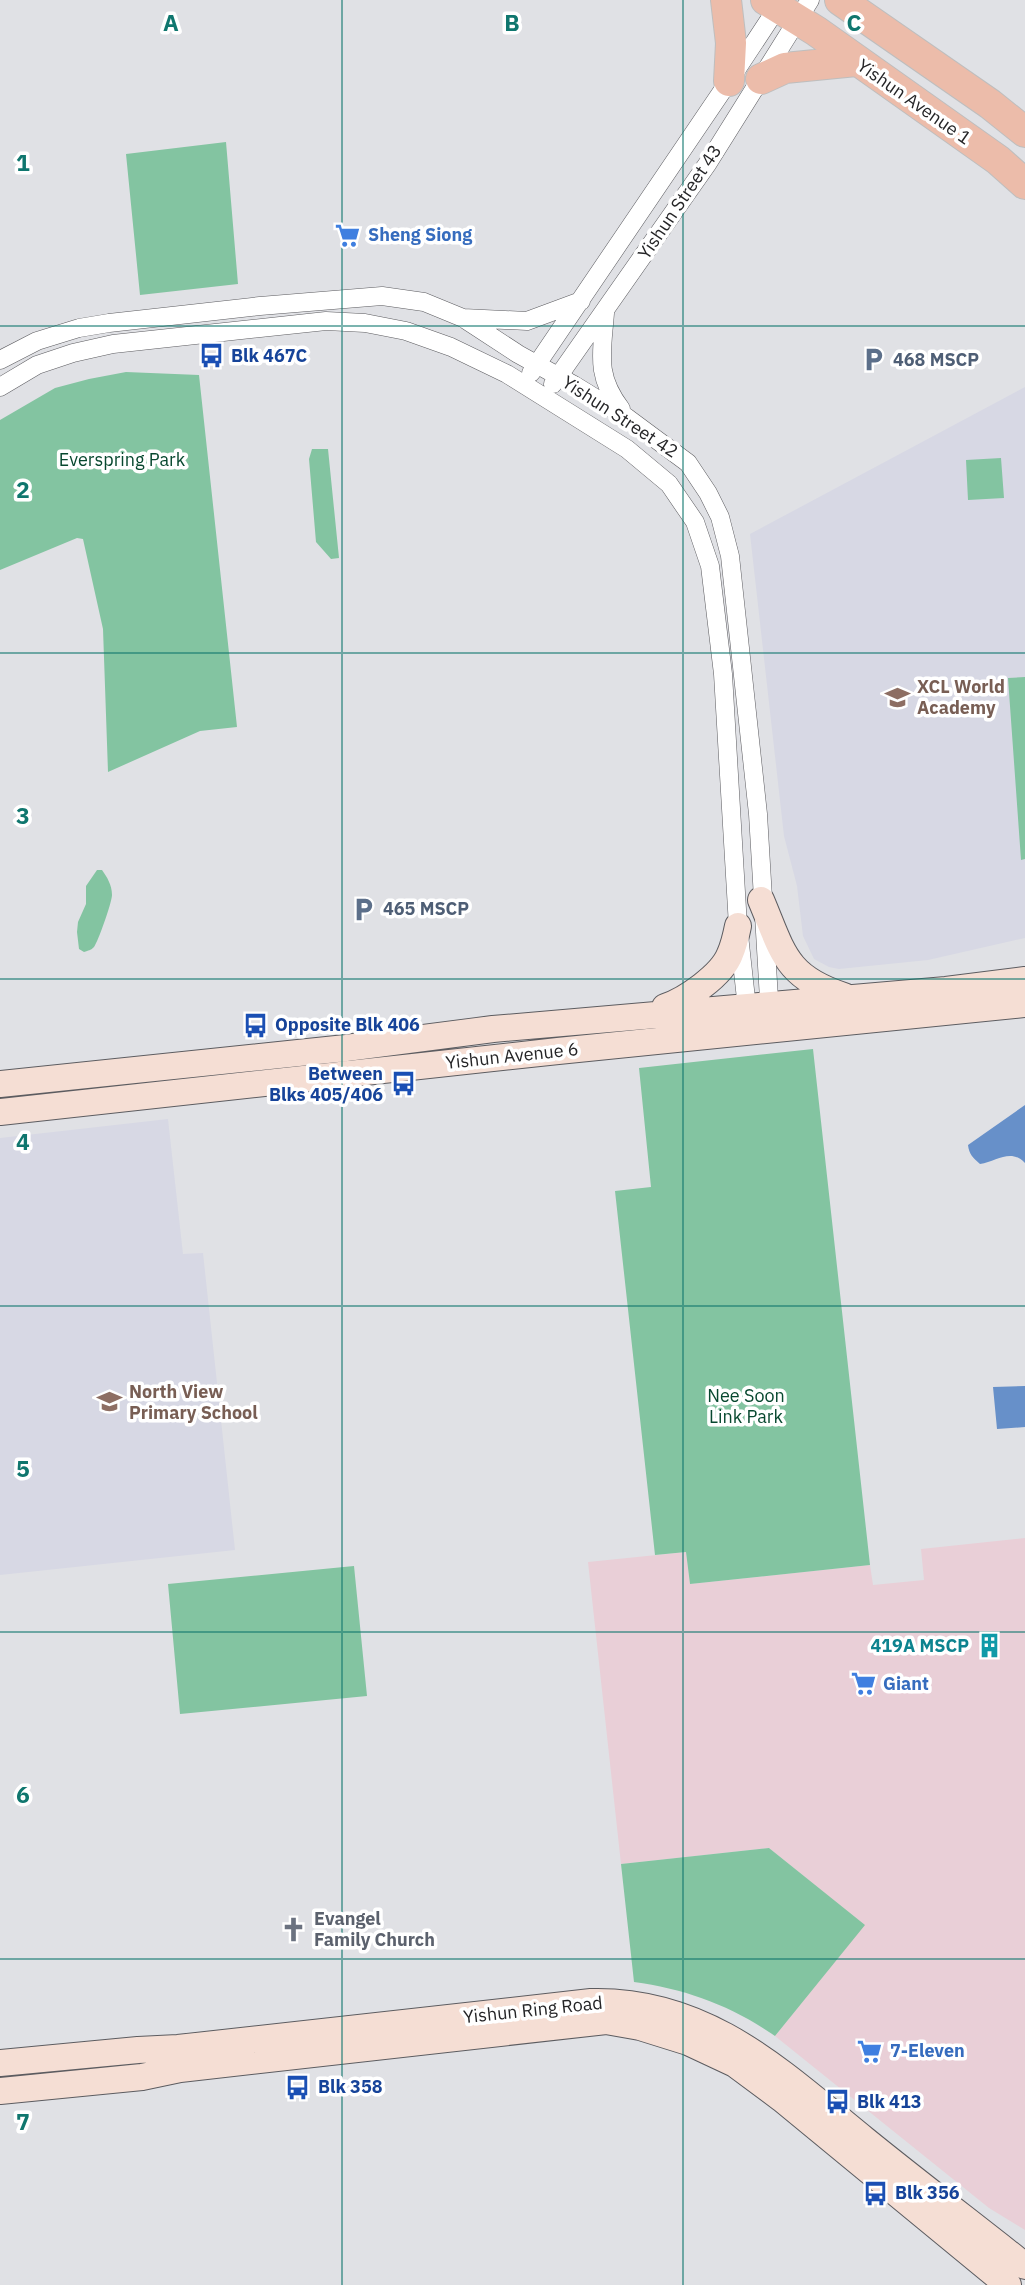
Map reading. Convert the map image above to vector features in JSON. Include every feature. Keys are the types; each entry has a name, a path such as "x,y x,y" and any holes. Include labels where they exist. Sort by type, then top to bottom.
{"main road":[{"path":"726,0 732,43 729,81"},
{"path":"840,0 990,104 1025,132"},
{"name":"Yishun Avenue 1","path":"786,6 856,61 998,160 1025,184"},
{"path":"761,79 785,68 856,61"},
{"path":"761,900 783,951 796,972 822,989 849,998"},
{"path":"644,1015 684,1001 705,983 730,957 738,926"},
{"name":"Yishun Avenue 6","path":"0,1112 558,1051 759,1017 849,998 1025,980"},
{"name":"Yishun Avenue 6","path":"0,1084 346,1048 493,1029 644,1015 759,1017 1025,1004"},
{"path":"493,1029 514,1036 544,1035 550,1038 558,1051"},
{"name":"Yishun Ring Road","path":"0,2091 142,2077 261,2050 591,2002 642,2004 713,2028 744,2045 787,2076 1025,2266"},
{"name":"Yishun Ring Road","path":"0,2063 261,2050 606,2021 640,2027 688,2042 735,2064 782,2099 1008,2285"}],"street":[{"path":"729,81 786,6"},
{"name":"Yishun Street 43","path":"543,398 708,163 761,79 786,6"},
{"name":"Yishun Street 43","path":"523,385 729,81"},
{"name":"Yishun Street 42","path":"0,360 37,341 79,328 342,299 382,296 424,302 463,318 626,417 688,463 720,517 730,556 758,814 761,900 759,1017"},
{"path":"463,318 527,321 581,301"},
{"path":"605,310 601,365 608,392 626,417"},
{"name":"Yishun Street 42","path":"0,387 37,365 73,352 113,344 327,321 365,323 406,331 451,347 506,374 627,449 669,484 695,522 710,566 723,674 738,926 759,1017"}],"shaded area":[{"name":"XCL World Academy","path":"1025,387 1025,938 928,960 839,969 829,967 814,959 803,936 797,886 784,836 750,534"},
{"name":"North View Primary School","path":"168,1119 183,1254 203,1253 235,1550 0,1575 0,1138"},
{"path":"1025,1538 1025,2230 989,2208 775,2036 864,1925 769,1848 621,1864 588,1562 686,1552 690,1584 870,1565 873,1585 924,1580 921,1549"}],"green space":[{"path":"226,142 238,284 140,295 126,154"},
{"name":"Everspring Park","path":"126,372 199,375 237,727 200,731 108,772 103,629 83,539 77,538 0,570 0,420 55,388"},
{"path":"312,449 328,449 339,558 331,559 316,542 309,459"},
{"path":"1001,458 1004,498 968,500 966,460"},
{"path":"1025,677 1025,859 1021,860 1008,678"},
{"path":"97,870 102,870 109,881 111,899 96,944 84,952 79,949 78,922 86,904 86,886"},
{"name":"Nee Soon Link Park","path":"813,1049 870,1565 690,1584 686,1552 655,1555 615,1191 651,1187 639,1068"},
{"path":"354,1566 367,1696 180,1714 168,1584"},
{"path":"769,1848 865,1925 775,2036 759,2025 708,2000 672,1989 634,1982 621,1864"}],"water":[{"path":"1025,1105 1025,1163 1009,1156 980,1164 972,1156 968,1145"},
{"path":"1025,1386 1025,1427 997,1429 993,1387"}],"place":[{"name":"Sheng Siong","path":"348,235"},
{"name":"Blk 467C","path":"211,356"},
{"name":"468 MSCP","path":"873,360"},
{"name":"XCL World Academy","path":"897,697"},
{"name":"465 MSCP","path":"363,909"},
{"name":"Opposite Blk 406","path":"255,1025"},
{"name":"Between Blks 405/406","path":"403,1084"},
{"name":"North View Primary School","path":"109,1402"},
{"name":"419A MSCP","path":"989,1646"},
{"name":"Giant","path":"863,1684"},
{"name":"Evangel Family Church","path":"294,1929"},
{"name":"7-Eleven","path":"870,2051"},
{"name":"Blk 358","path":"298,2087"},
{"name":"Blk 413","path":"837,2102"},
{"name":"Blk 356","path":"875,2193"}]}
